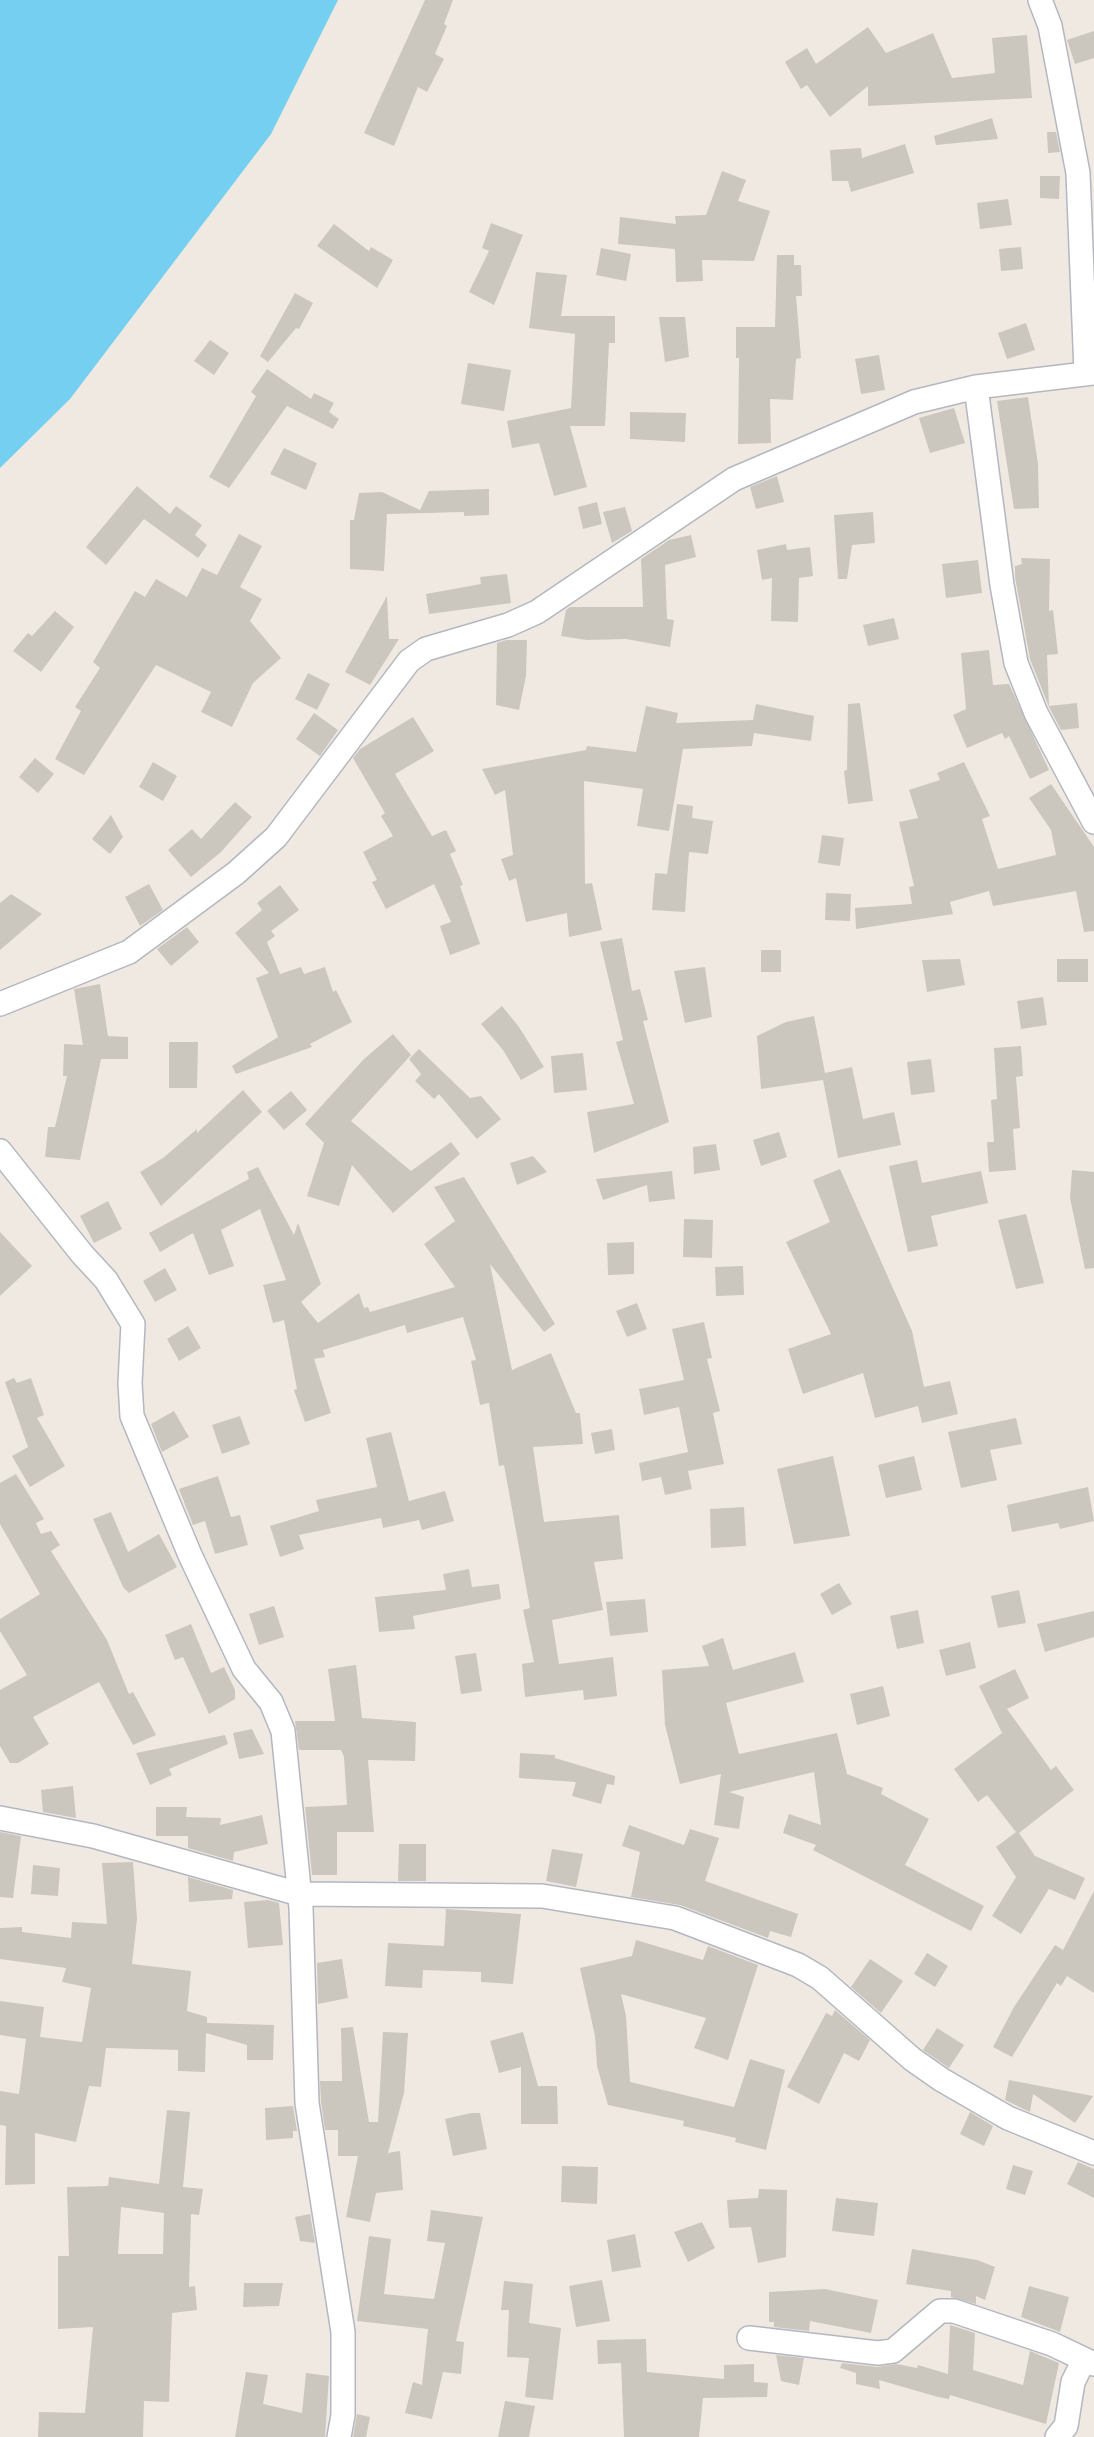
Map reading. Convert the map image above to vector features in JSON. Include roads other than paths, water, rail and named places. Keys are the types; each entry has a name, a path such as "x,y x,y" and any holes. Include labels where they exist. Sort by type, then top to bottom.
{"street":[{"path":"0,1004 129,952 236,873 276,837 409,661 426,649 508,625 537,612 734,479 914,402 976,387 1090,373 1078,173 1050,26 1040,0"},
{"path":"976,387 1002,584 1016,663 1036,713 1094,822"},
{"path":"0,1151 74,1245 106,1280 133,1324 130,1383 132,1416 190,1555 244,1668 271,1702 283,1731 299,1894 307,2103 343,2332 343,2415 339,2437"},
{"path":"0,1818 93,1836 299,1894 542,1896 675,1918 809,1971 912,2059 942,2080 1008,2118 1094,2153"},
{"path":"748,2339 878,2353 893,2351 940,2311 954,2311 1052,2344 1089,2362 1073,2382 1066,2426 1057,2437"}],"water":[{"path":"0,0 338,0 271,134 70,399 0,468"}]}
